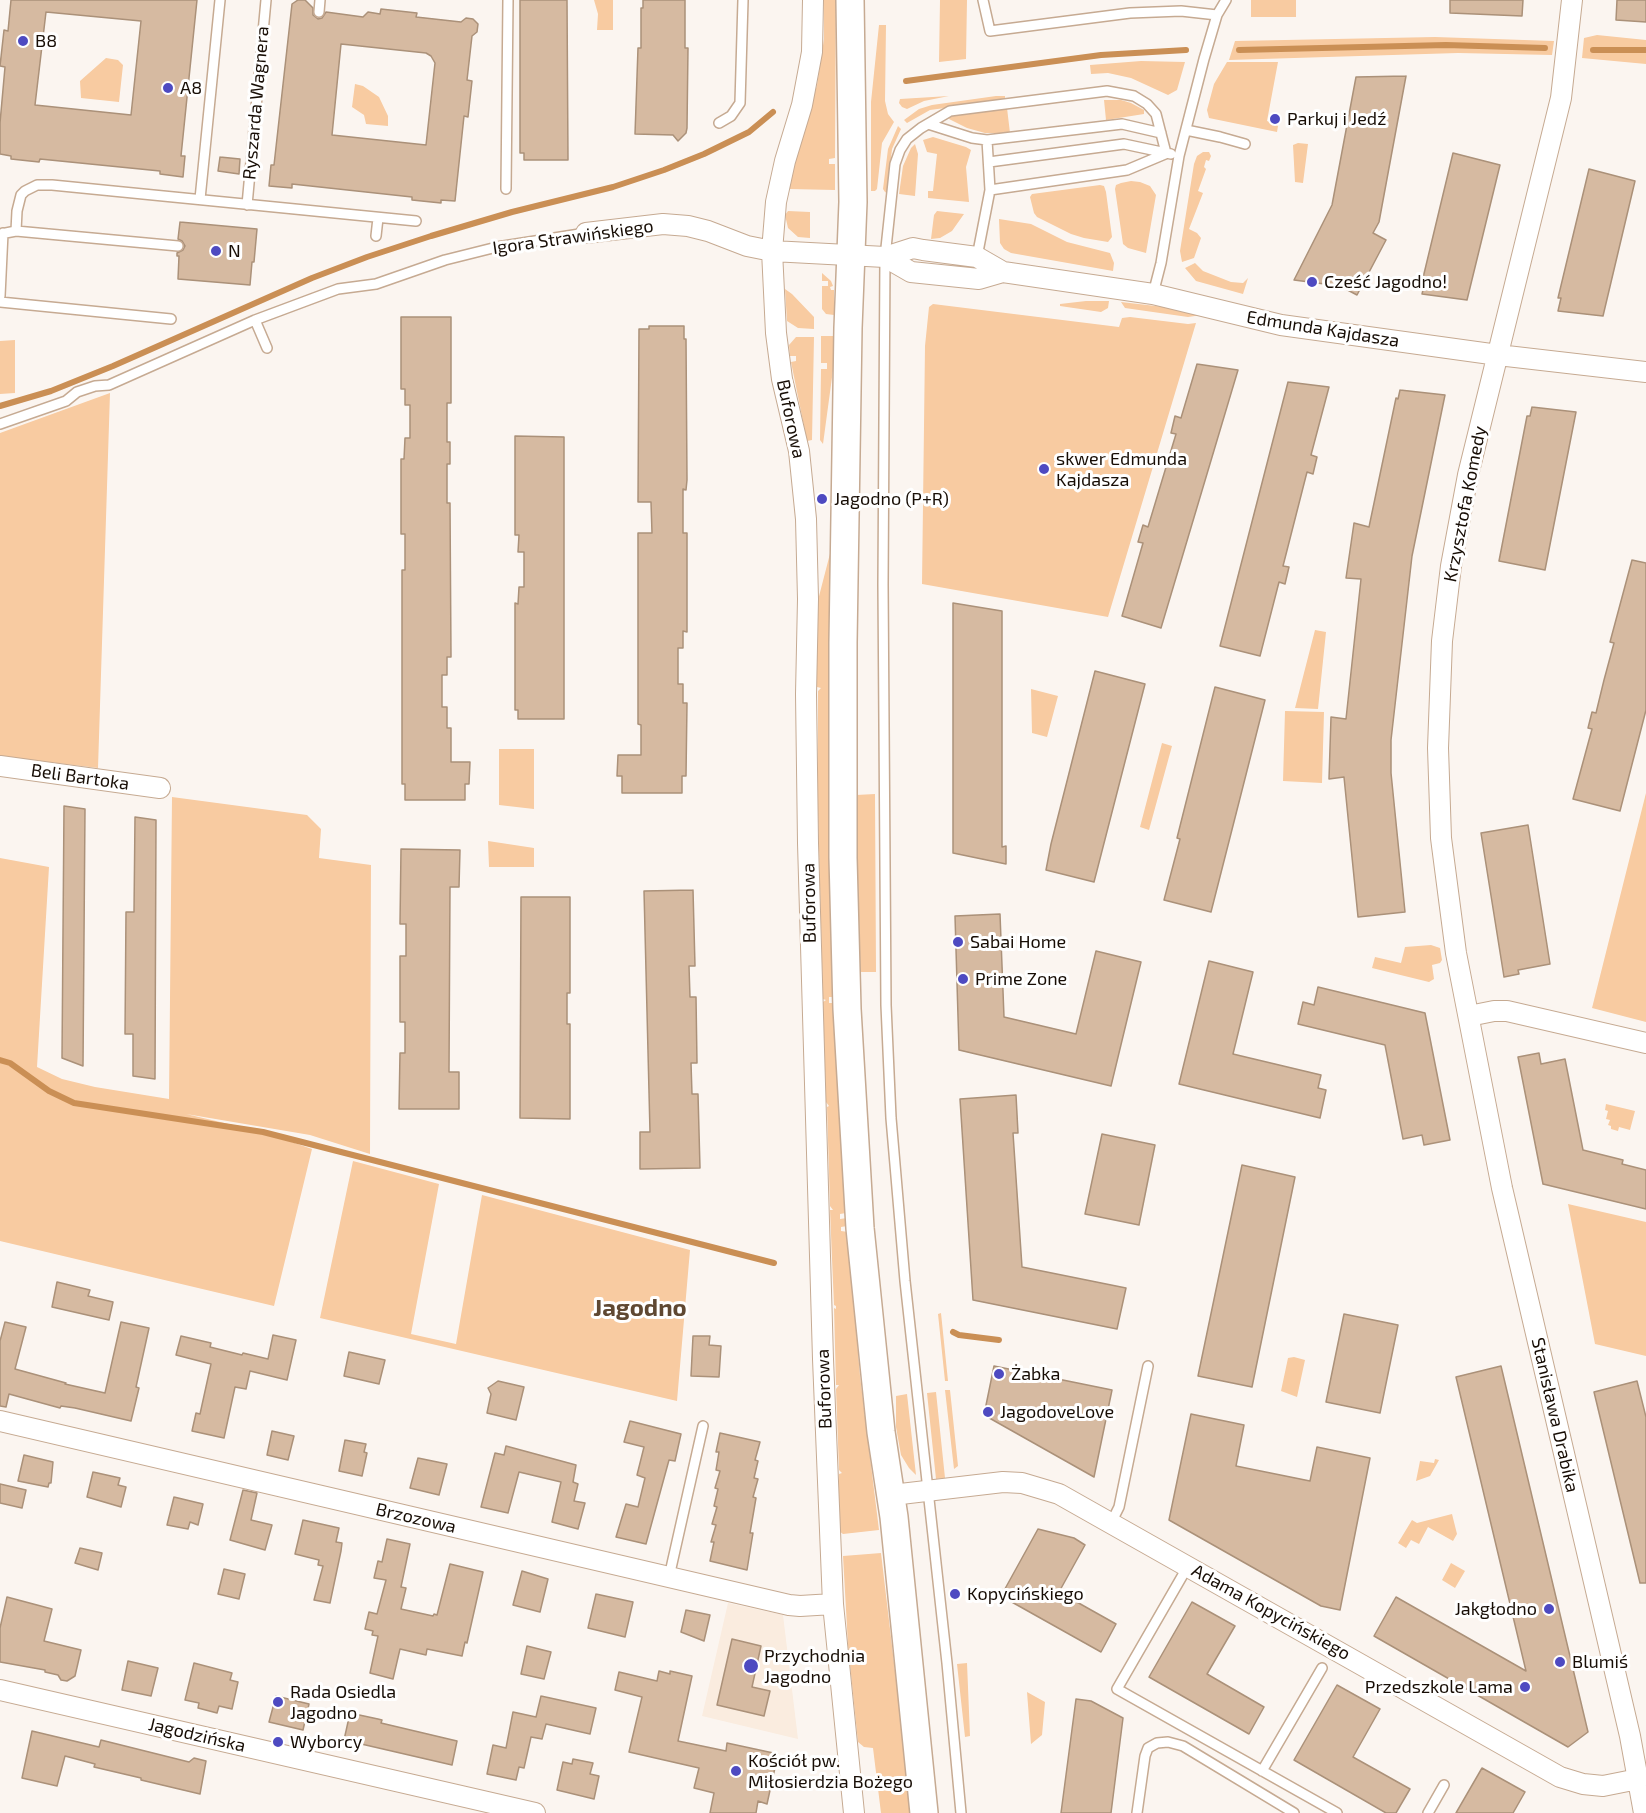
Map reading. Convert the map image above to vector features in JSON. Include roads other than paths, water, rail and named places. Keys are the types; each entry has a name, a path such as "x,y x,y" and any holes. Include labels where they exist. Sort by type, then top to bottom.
{"main road":[{"name":"Buforowa","path":"850,0 853,160 843,642 843,858 847,1009 860,1228 924,1813"}],"street":[{"name":"Buforowa","path":"813,0 812,52 802,105 785,161 776,202 772,251 776,333 784,390 799,451 806,519 809,893 823,1359 833,1604 854,1813"},
{"name":"Krzysztofa Komedy","path":"1469,1016 1454,938 1441,838 1438,748 1442,641 1451,566 1466,486 1561,98 1572,0"},
{"name":"Igora Strawińskiego","path":"586,233 672,224 708,231 747,246 772,251"},
{"name":"Edmunda Kajdasza","path":"772,251 885,257 913,248 977,257 1003,272 1154,294 1281,325 1498,355 1646,372"},
{"name":"Edmunda Kajdasza","path":"885,257 911,272 979,279 1003,272"},
{"name":"Beli Bartoka","path":"0,766 160,788"},
{"path":"1469,1016 1507,1011 1646,1043"},
{"name":"Stanisława Drabika","path":"1469,1016 1505,1199 1630,1736 1644,1813"},
{"name":"Brzozowa","path":"0,1421 789,1605 833,1604"},
{"name":"Adama Kopycińskiego","path":"891,1495 983,1484 1023,1484 1059,1494 1560,1776 1583,1784 1604,1786 1638,1779"},
{"name":"Jagodzińska","path":"0,1690 535,1813"}],"lane":[{"path":"200,199 220,0"},
{"name":"Ryszarda Wagnera","path":"247,205 266,0"},
{"path":"319,12 320,0"},
{"path":"506,189 508,0"},
{"path":"719,123 731,116 740,104 743,0"},
{"path":"983,0 990,32 1130,13 1181,11 1217,15"},
{"path":"1154,294 1179,156 1217,15 1226,0"},
{"path":"961,1813 905,1281 891,1118 886,1005 883,608 885,257 895,164 900,150 913,133 950,111 1107,91 1134,96 1148,104 1156,114 1166,153"},
{"path":"928,124 972,138 987,140 1122,124 1161,133"},
{"path":"1186,130 1245,144"},
{"path":"977,257 990,190 987,140"},
{"path":"988,162 1124,144 1179,156"},
{"path":"990,190 1127,171 1166,153"},
{"path":"16,231 21,195 37,185 200,199 416,222"},
{"path":"376,236 378,218"},
{"path":"0,296 2,233 16,231 178,246"},
{"name":"Igora Strawińskiego","path":"0,424 66,401 77,392 109,384 255,320 338,289 376,284 445,260 497,247 586,233"},
{"path":"0,302 171,319"},
{"path":"255,320 267,348"},
{"path":"1111,1522 1119,1507 1148,1366"},
{"path":"669,1577 703,1426"},
{"path":"1188,1566 1117,1689 1337,1813"},
{"path":"1263,1771 1322,1668"},
{"path":"1137,1813 1148,1748 1157,1743 1168,1742 1183,1746 1294,1813"},
{"path":"1428,1813 1444,1785"}],"waterway":[{"path":"1239,50 1446,45 1545,48"},
{"path":"906,81 1101,55 1186,50"},
{"path":"1593,50 1646,50"},
{"path":"0,406 51,391 113,366 312,278 367,257 512,212 613,187 664,170 749,132 773,112"},
{"path":"0,1060 10,1063 49,1091 74,1103 263,1132 774,1263"},
{"path":"953,1332 959,1335 999,1340"}],"place":[{"name":"B8","path":"23,41"},
{"name":"A8","path":"168,88"},
{"name":"Parkuj i Jedź","path":"1275,119"},
{"name":"N","path":"216,251"},
{"name":"Cześć Jagodno!","path":"1312,282"},
{"name":"skwer Edmunda Kajdasza","path":"1044,469"},
{"name":"Jagodno (P+R)","path":"822,499"},
{"name":"Sabai Home","path":"958,942"},
{"name":"Prime Zone","path":"963,979"},
{"name":"Żabka","path":"999,1374"},
{"name":"JagodoveLove","path":"988,1412"},
{"name":"Kopycińskiego","path":"955,1594"},
{"name":"Jakgłodno","path":"1549,1609"},
{"name":"Blumiś","path":"1560,1662"},
{"name":"Przychodnia Jagodno","path":"751,1666"},
{"name":"Przedszkole Lama","path":"1525,1687"},
{"name":"Rada Osiedla Jagodno","path":"278,1702"},
{"name":"Wyborcy","path":"278,1742"},
{"name":"Kościół pw. Miłosierdzia Bożego","path":"736,1771"}],"district":[{"name":"Jagodno","path":"640,1308"}]}
